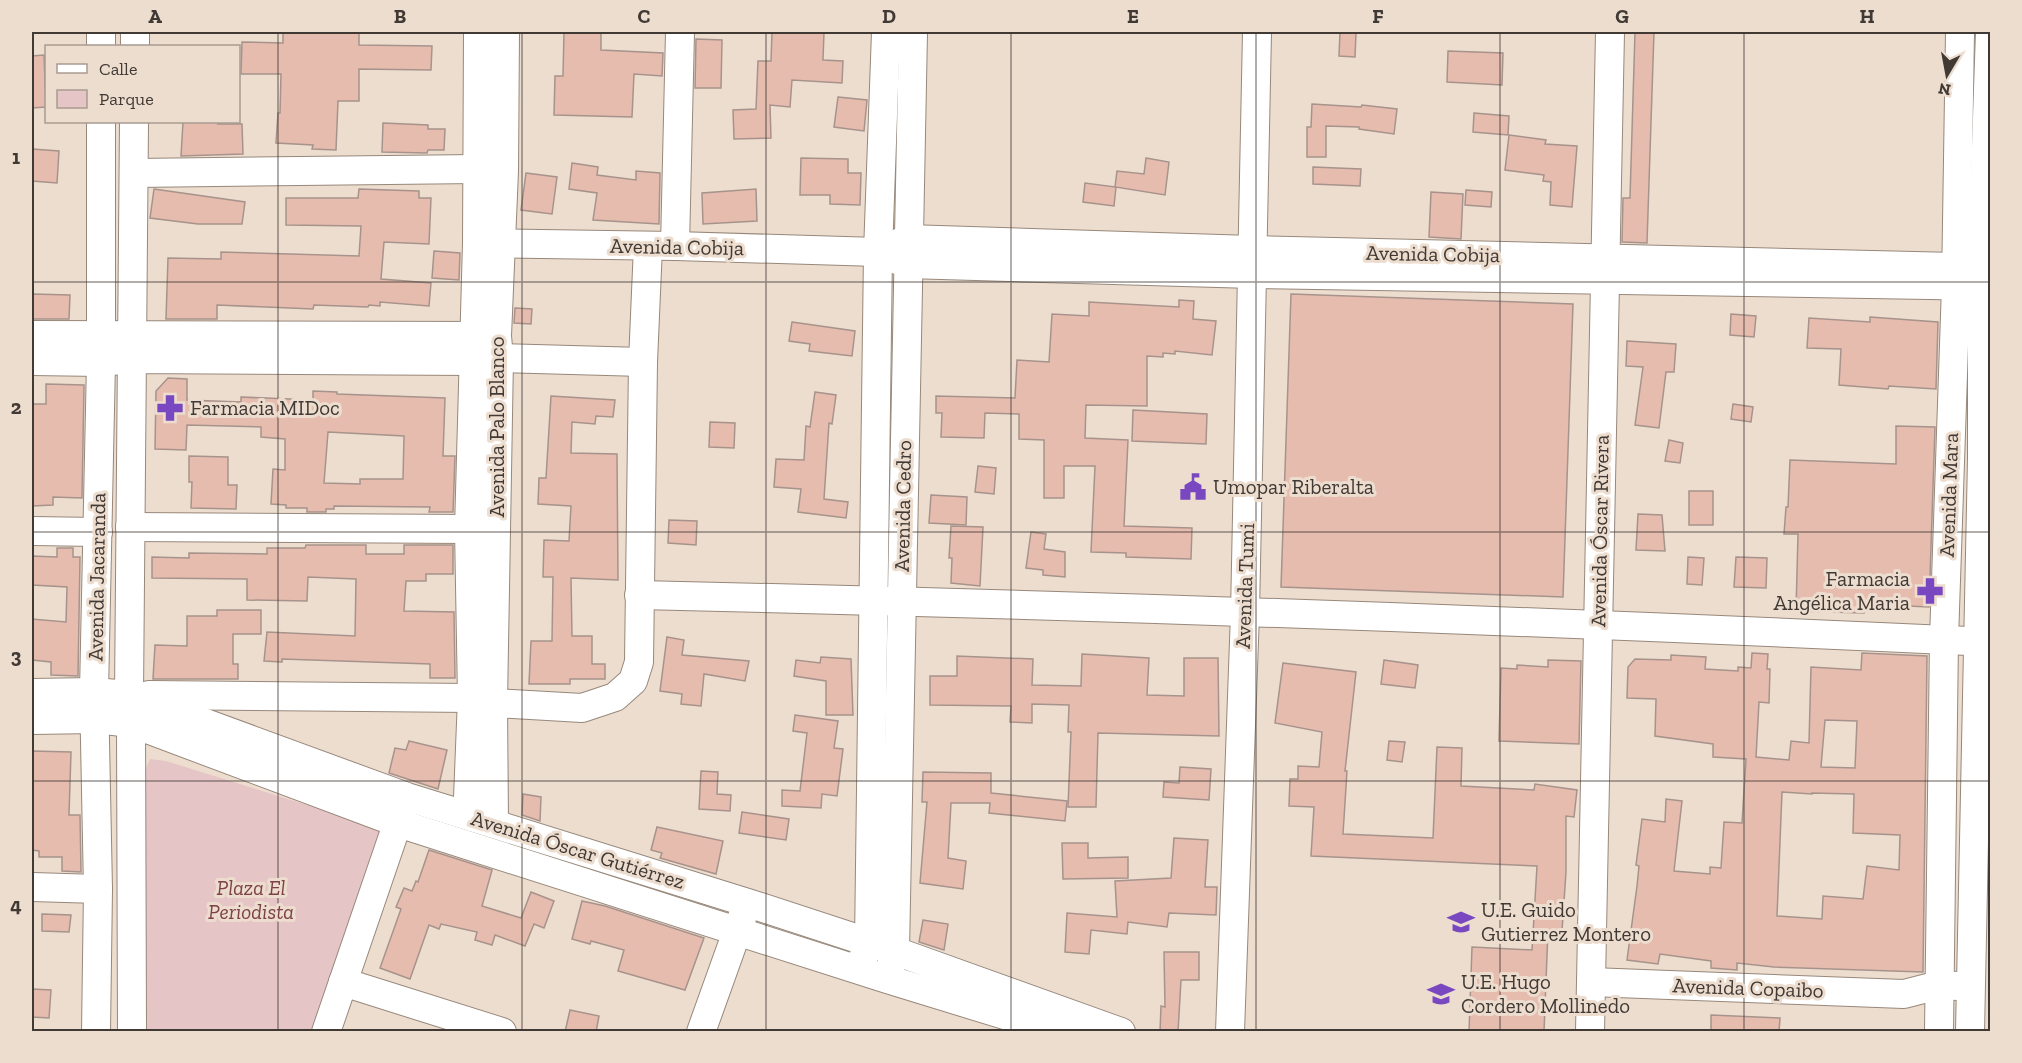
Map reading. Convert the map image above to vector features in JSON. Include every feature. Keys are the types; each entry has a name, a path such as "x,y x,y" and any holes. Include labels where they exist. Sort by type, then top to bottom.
{"street":[{"name":"Avenida Palo Blanco","path":"464,814 483,701 489,243 478,169 478,32"},
{"name":"Avenida Palo Blanco","path":"489,243 504,171 505,32"},
{"path":"130,709 483,701 582,708 615,698 633,681 639,662 643,362 661,246 680,32"},
{"name":"Avenida Cedro","path":"886,32 878,252 888,600"},
{"name":"Avenida Cedro","path":"874,954 888,600 907,252 913,32"},
{"name":"Avenida Tumi","path":"1230,1032 1245,613 1257,32"},
{"name":"Avenida Óscar Rivera","path":"1590,1032 1610,32"},
{"name":"Avenida Mara","path":"1960,32 1986,458 1979,1005"},
{"name":"Avenida Mara","path":"1939,1009 1944,639 1976,275 1990,32"},
{"name":"Avenida Jacaranda","path":"96,1032 98,889 95,705 101,348 101,123"},
{"name":"Avenida Jacaranda","path":"132,1032 130,527 134,123"},
{"path":"134,173 478,169"},
{"name":"Avenida Cobija","path":"489,243 1253,262 1976,275"},
{"path":"32,335 101,348"},
{"path":"32,361 101,348 131,347 486,348 643,362"},
{"name":"Avenida Palo Blanco","path":"486,348 469,529 494,823"},
{"path":"130,527 469,529"},
{"path":"32,531 98,532"},
{"path":"639,595 888,600 1984,641"},
{"name":"Avenida Óscar Gutiérrez","path":"32,693 130,709 737,930 874,954"},
{"name":"Avenida Óscar Gutiérrez","path":"32,720 95,705"},
{"path":"326,1032 403,810"},
{"name":"Avenida Óscar Gutiérrez","path":"403,810 464,814 494,823 748,903 874,954 1084,1026 1121,1032"},
{"path":"32,887 98,889"},
{"path":"701,1032 748,903"},
{"name":"Avenida Óscar Gutiérrez","path":"874,954 887,978 1060,1032"},
{"path":"343,982 502,1032"},
{"name":"Avenida Copaibo","path":"1591,982 1904,994 1939,1009 1979,1005"}],"green space":[{"name":"Plaza El Periodista","path":"150,759 166,761 381,828 318,1031 147,1031 143,774"}],"building":[{"path":"283,32 359,32 359,45 432,46 431,70 359,69 359,101 338,101 336,150 312,149 313,145 276,143 278,113 280,113 281,74 241,74 242,42 283,43"},
{"path":"564,32 601,32 601,50 663,53 662,76 634,74 632,117 554,115 555,76 563,76"},
{"path":"772,32 824,32 823,60 843,61 842,83 792,80 790,107 770,105 771,138 734,139 733,110 756,109 758,61 771,61"},
{"path":"1340,32 1356,33 1355,57 1339,56"},
{"path":"1635,32 1654,32 1647,243 1622,242 1623,198 1630,198"},
{"path":"696,39 722,40 721,88 695,88"},
{"path":"1448,51 1503,53 1502,85 1447,82"},
{"path":"44,55 45,107 32,108 32,56"},
{"path":"838,97 867,100 864,131 834,127"},
{"path":"1312,104 1361,107 1362,105 1397,109 1394,134 1359,129 1359,127 1326,126 1326,157 1307,157 1307,127 1311,127"},
{"path":"1474,113 1509,116 1508,135 1473,132"},
{"path":"183,123 242,124 243,154 181,156"},
{"path":"383,123 428,125 428,129 445,129 444,150 428,150 427,153 382,152"},
{"path":"1509,135 1546,140 1545,144 1577,146 1572,207 1550,205 1551,182 1543,181 1544,175 1505,170"},
{"path":"32,149 59,151 57,183 32,181"},
{"path":"801,158 848,159 848,173 861,173 860,205 830,204 830,195 800,195"},
{"path":"1146,158 1169,162 1165,195 1116,187 1114,206 1083,202 1085,183 1115,187 1117,171 1144,174"},
{"path":"572,163 598,167 597,175 636,180 636,171 660,173 659,224 593,220 597,193 569,189"},
{"path":"1313,167 1361,169 1360,186 1313,184"},
{"path":"526,173 557,177 552,214 521,210"},
{"path":"154,189 245,202 242,224 198,224 150,218"},
{"path":"359,189 419,191 419,198 431,198 429,244 384,242 381,279 431,283 429,306 380,302 380,306 314,305 313,309 217,305 217,319 166,319 168,258 221,259 221,252 359,256 361,226 286,225 286,198 358,198"},
{"path":"756,189 757,221 703,224 702,193"},
{"path":"1466,190 1492,192 1491,207 1465,205"},
{"path":"1431,192 1463,194 1461,239 1429,237"},
{"path":"434,251 460,253 459,280 432,278"},
{"path":"32,294 70,295 69,319 32,319"},
{"path":"1291,294 1573,304 1563,597 1281,587"},
{"path":"1179,300 1194,301 1193,319 1216,321 1212,355 1175,351 1175,354 1163,353 1163,357 1147,356 1147,406 1086,405 1085,438 1128,440 1124,526 1192,528 1191,559 1126,557 1126,553 1091,552 1095,466 1064,466 1064,498 1044,498 1044,440 1019,439 1019,414 985,413 984,438 941,437 942,413 936,413 936,396 1015,398 1017,360 1049,362 1052,314 1089,316 1089,302 1179,307"},
{"path":"515,308 532,309 531,324 514,323"},
{"path":"1731,314 1756,316 1754,337 1730,335"},
{"path":"1870,317 1938,322 1936,389 1889,386 1888,389 1839,385 1841,349 1807,348 1809,318 1870,322"},
{"path":"792,322 855,331 852,356 809,351 810,344 789,341"},
{"path":"1627,341 1676,344 1674,372 1666,372 1659,428 1635,425 1643,367 1626,366"},
{"path":"168,378 187,379 187,400 241,402 241,397 313,400 313,391 445,398 443,456 455,456 453,512 429,512 430,507 334,506 334,509 326,509 326,512 307,512 307,508 286,508 286,505 271,504 273,469 285,470 285,439 261,437 261,427 187,425 186,450 155,449 156,391","holes":["328,432 404,436 403,479 360,479 360,484 324,483"]},
{"path":"46,384 84,385 82,498 53,497 53,505 32,506 32,404 46,404"},
{"path":"815,392 836,395 832,424 829,423 824,499 848,502 846,518 798,512 801,489 774,487 776,459 804,460 806,426 810,427"},
{"path":"551,396 615,400 613,417 596,416 595,424 572,422 571,453 617,454 618,580 571,578 572,636 592,636 592,664 605,664 605,679 570,679 570,684 529,684 531,641 552,641 553,577 543,577 544,540 569,541 571,506 538,504 539,478 546,478"},
{"path":"1733,404 1753,407 1751,422 1731,419"},
{"path":"1133,410 1207,414 1206,444 1132,441"},
{"path":"710,422 735,423 734,448 709,447"},
{"path":"1896,426 1935,427 1929,607 1864,604 1864,613 1796,611 1798,534 1784,534 1786,507 1788,507 1790,460 1896,464"},
{"path":"1669,440 1683,443 1680,463 1665,461"},
{"path":"189,456 228,457 228,485 237,485 236,509 191,508 192,482 189,482"},
{"path":"978,466 996,468 994,494 975,492"},
{"path":"1689,491 1713,491 1713,525 1689,525"},
{"path":"931,495 967,497 966,525 929,523"},
{"path":"1638,514 1662,515 1665,551 1636,550"},
{"path":"669,520 697,521 696,545 668,543"},
{"path":"951,526 983,527 980,586 951,583 952,558 949,558"},
{"path":"1031,532 1046,534 1044,549 1065,552 1065,577 1043,575 1043,570 1026,568"},
{"path":"306,545 366,545 366,554 404,554 404,545 453,545 453,574 426,574 426,581 406,581 404,611 454,612 455,678 430,678 430,664 282,659 282,662 264,661 267,632 355,636 356,579 308,577 307,601 247,600 247,579 152,578 152,557 189,558 189,553 267,554 267,548 305,548"},
{"path":"57,548 73,548 73,557 80,557 78,676 51,675 51,662 32,660 32,619 66,622 67,587 32,585 32,556 57,557"},
{"path":"1688,557 1704,558 1702,585 1687,584"},
{"path":"1736,557 1767,558 1766,588 1734,587"},
{"path":"217,610 261,610 261,634 233,634 233,664 238,664 238,679 153,679 155,645 187,646 187,616 217,616"},
{"path":"667,637 684,640 682,655 749,661 745,681 704,674 701,706 681,704 682,694 660,691"},
{"path":"1752,653 1768,654 1769,703 1759,702 1756,757 1789,760 1791,741 1809,743 1811,667 1861,670 1862,653 1927,656 1923,972 1774,967 1737,963 1737,970 1711,968 1711,961 1660,954 1658,964 1627,960 1637,886 1639,866 1636,865 1642,819 1665,822 1666,799 1682,801 1674,871 1710,874 1710,867 1721,868 1724,822 1742,823 1746,759 1713,757 1713,744 1655,736 1656,699 1627,698 1628,667 1635,659 1671,660 1671,655 1706,657 1705,669 1738,671 1738,667 1751,668","holes":["1825,720 1857,721 1855,768 1821,767","1782,792 1854,794 1853,833 1900,835 1899,870 1867,866 1863,899 1823,896 1822,919 1777,916"]},
{"path":"1082,654 1149,658 1147,695 1184,696 1184,658 1218,658 1219,736 1098,733 1096,807 1068,807 1071,732 1068,732 1069,705 1032,704 1032,723 1010,722 1011,706 930,705 930,676 957,676 957,656 1033,659 1032,685 1081,686"},
{"path":"821,657 851,659 853,715 826,715 826,681 794,676 796,660 820,663"},
{"path":"1384,660 1418,665 1415,688 1381,684"},
{"path":"1548,660 1581,661 1579,744 1499,741 1501,668 1517,669 1517,665 1548,667"},
{"path":"1283,663 1356,672 1345,771 1347,771 1343,834 1433,838 1437,747 1462,748 1461,786 1534,790 1535,784 1577,790 1574,817 1566,816 1566,872 1562,931 1548,930 1544,1032 1469,1032 1472,947 1532,950 1537,866 1311,856 1314,807 1289,806 1290,779 1298,779 1298,766 1319,767 1322,732 1275,723"},
{"path":"795,715 838,721 834,748 843,749 837,796 822,794 821,808 782,806 782,790 800,791 807,733 793,731"},
{"path":"409,741 447,750 438,789 389,773 395,748 406,750"},
{"path":"1389,741 1405,742 1402,762 1387,760"},
{"path":"32,751 71,752 69,815 80,815 81,872 62,871 62,857 39,857 39,851 32,850"},
{"path":"1180,767 1211,769 1209,800 1163,797 1164,782 1179,783"},
{"path":"701,771 718,772 717,794 731,795 730,811 699,809"},
{"path":"923,772 991,773 991,793 1067,801 1065,821 989,813 990,803 951,803 948,858 966,861 963,889 920,883 927,802 922,802"},
{"path":"523,794 541,797 540,821 522,815"},
{"path":"742,812 789,819 786,840 739,833"},
{"path":"657,827 723,841 716,874 660,858 662,853 651,850"},
{"path":"1174,838 1208,840 1205,887 1217,887 1216,915 1169,913 1167,927 1128,922 1127,934 1091,930 1089,954 1065,952 1067,913 1117,917 1115,881 1171,878"},
{"path":"1062,843 1088,843 1088,858 1128,857 1128,878 1063,879"},
{"path":"429,850 492,870 482,906 521,918 531,892 554,901 544,928 534,924 525,946 495,935 492,945 475,940 477,932 441,924 439,929 429,925 410,979 380,968 401,909 396,907 404,888 412,891 416,881 418,882"},
{"path":"582,901 605,906 704,938 685,990 618,971 624,950 591,941 590,944 572,939"},
{"path":"42,914 71,915 69,932 42,931"},
{"path":"923,920 948,924 944,950 919,942"},
{"path":"1164,952 1199,952 1199,980 1181,980 1178,1032 1160,1032 1161,1006 1165,1007"},
{"path":"32,989 51,990 49,1018 32,1017"},
{"path":"570,1010 599,1016 596,1032 565,1032"},
{"path":"1711,1015 1780,1018 1779,1032 1711,1032"}],"place":[{"name":"Farmacia MIDoc","path":"170,408"},
{"name":"Umopar Riberalta","path":"1193,487"},
{"name":"Farmacia Angélica Maria","path":"1930,591"},
{"name":"U.E. Guido Gutierrez Montero","path":"1461,922"},
{"name":"U.E. Hugo Cordero Mollinedo","path":"1441,994"}]}
